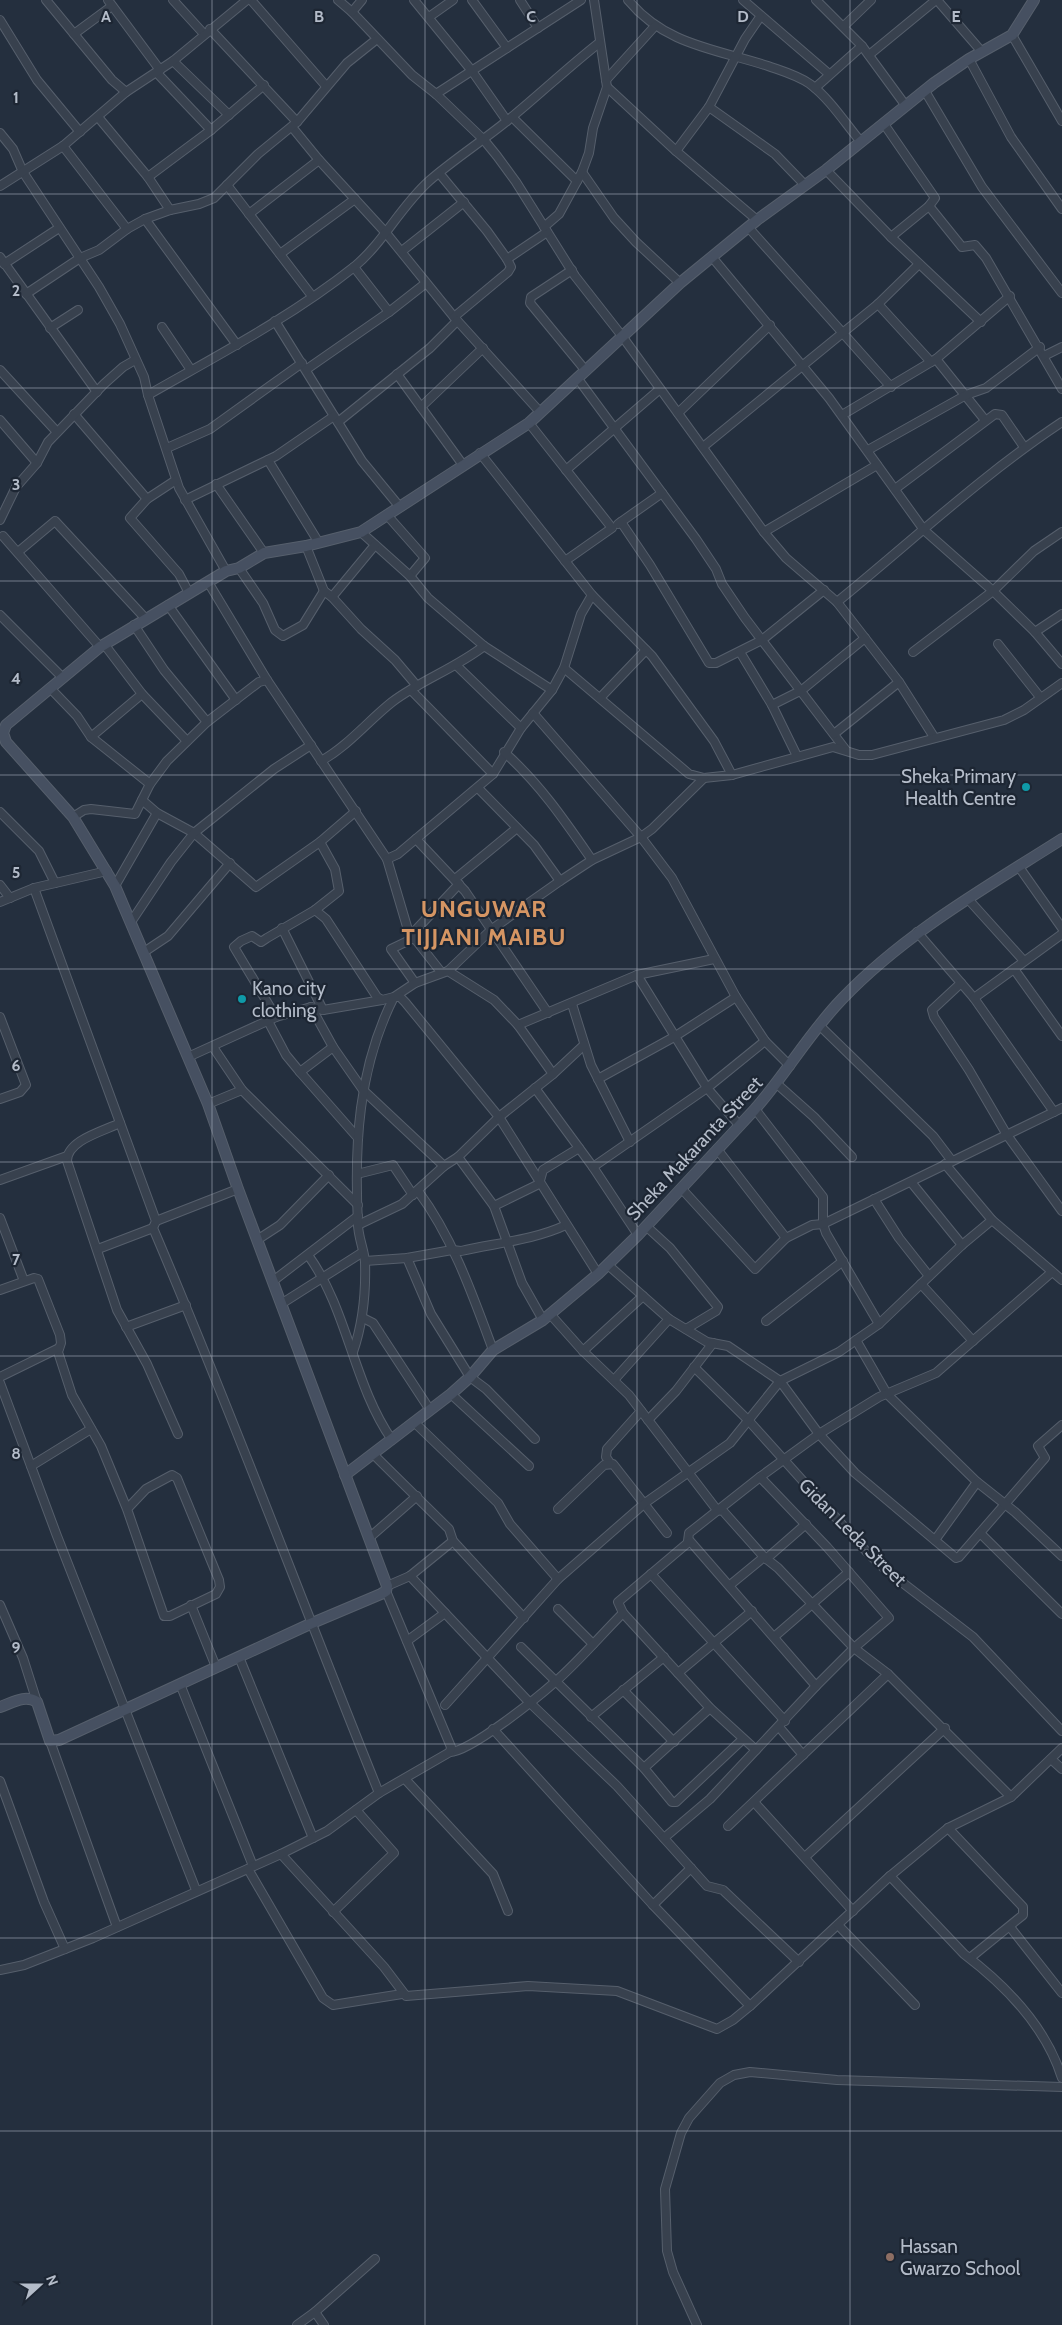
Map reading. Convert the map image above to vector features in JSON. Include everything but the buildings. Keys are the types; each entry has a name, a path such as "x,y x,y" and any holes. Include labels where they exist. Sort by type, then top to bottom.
{"street":[{"path":"46,0 112,80 126,92"},
{"path":"172,0 264,85 319,160 402,251 455,319 540,412"},
{"path":"0,186 63,146 126,92 174,61 207,32 249,0 326,86"},
{"path":"338,0 352,12 412,76 436,94 484,140 516,182 572,270 764,532 786,558 837,602 899,682 934,737"},
{"path":"352,12 362,0"},
{"path":"414,0 510,119 578,181"},
{"path":"429,17 453,0"},
{"path":"472,0 507,48"},
{"path":"520,0 538,28"},
{"path":"436,94 580,0"},
{"path":"594,0 599,43 607,83 676,151 706,174 757,220"},
{"path":"628,0 655,26 681,41 790,73 815,88 828,100 860,142"},
{"path":"742,0 829,74"},
{"path":"816,0 862,46 906,106"},
{"path":"844,26 871,0"},
{"path":"869,55 936,0 982,52"},
{"path":"450,1752 451,1746 407,1641 238,1190 208,1104 132,922 107,871 73,817 2,733 6,725 62,677 102,646 145,618 226,571 239,568 264,552 306,546 361,532 529,423 680,283 748,227 826,170 925,90 969,59 1012,35 1034,0"},
{"path":"74,34 110,3 159,71 211,130"},
{"path":"676,151 709,107 760,17"},
{"path":"0,20 37,80 80,132"},
{"path":"506,259 546,229 559,214 578,181 589,153 593,128 607,83 655,26"},
{"path":"1012,35 1059,111 1062,121"},
{"path":"26,294 80,258 99,250 127,229 145,219 214,198 258,154 294,124 347,64 377,39"},
{"path":"148,395 237,345 354,267 386,233 396,217 427,182 510,119 564,70 599,43"},
{"path":"815,88 862,46"},
{"path":"969,59 1011,137 1062,209"},
{"path":"174,61 229,115"},
{"path":"148,177 211,130 264,85"},
{"path":"925,90 982,188 1062,293"},
{"path":"709,107 775,154 806,185"},
{"path":"98,117 148,177 170,210"},
{"path":"884,124 934,194 934,201 891,237"},
{"path":"0,133 13,149 23,172 80,258 120,324 144,377 148,395 176,480 185,500 226,571"},
{"path":"63,146 127,229"},
{"path":"249,214 319,160"},
{"path":"826,170 891,237 981,322"},
{"path":"582,172 614,218 636,242 680,283"},
{"path":"185,500 268,460 336,419 444,336 455,319 508,272 510,267 506,259 440,173"},
{"path":"227,185 312,296"},
{"path":"280,254 355,199"},
{"path":"402,251 464,202"},
{"path":"929,206 962,247 977,246 1010,296 1062,389"},
{"path":"145,219 237,345"},
{"path":"748,227 844,332 891,387"},
{"path":"59,228 2,261 97,392"},
{"path":"712,257 770,325 842,415 924,530 992,591 1061,660"},
{"path":"703,447 741,418 802,364 878,304 919,264"},
{"path":"354,267 389,312"},
{"path":"572,270 531,297 530,302 586,372"},
{"path":"167,448 210,429 226,419 267,387 389,312 426,283"},
{"path":"842,415 934,360 1010,296"},
{"path":"878,304 934,360 966,395 985,420"},
{"path":"50,328 78,310"},
{"path":"275,321 362,462 399,506"},
{"path":"678,413 770,325"},
{"path":"162,328 191,370"},
{"path":"868,450 966,395 986,388 1040,347"},
{"path":"1044,356 1062,347"},
{"path":"421,407 483,348"},
{"path":"0,520 16,487 37,463 48,442 123,367 135,360"},
{"path":"0,370 57,432"},
{"path":"397,374 463,465"},
{"path":"578,379 716,569 722,584 762,640 802,690 845,749"},
{"path":"566,470 660,389"},
{"path":"74,414 147,499"},
{"path":"895,489 995,414 1002,414 1024,447"},
{"path":"0,420 37,463"},
{"path":"837,602 924,530 957,499 1024,447 1062,422"},
{"path":"529,423 612,528"},
{"path":"480,454 592,595 646,650 688,702 714,741 732,775"},
{"path":"268,460 319,543"},
{"path":"764,532 877,465"},
{"path":"176,480 147,499 130,518 179,574 189,593"},
{"path":"216,484 264,552"},
{"path":"565,561 662,493"},
{"path":"0,500 6,507"},
{"path":"387,515 424,554 425,560 410,576"},
{"path":"18,552 56,521 145,618"},
{"path":"621,522 659,580 709,663 716,663 762,640 824,590"},
{"path":"361,532 410,576 428,598 484,646 552,690"},
{"path":"913,652 992,591 1034,551 1062,532"},
{"path":"1,535 102,646 142,694 187,741"},
{"path":"332,596 375,545"},
{"path":"306,546 324,591 332,596 492,774"},
{"path":"239,568 263,603 275,630 283,636 302,625 324,591"},
{"path":"208,582 266,680 386,858 393,887 408,930 445,971 494,1000 518,1025 553,1074"},
{"path":"386,858 398,854 478,788 492,774 504,752 521,728 552,690 564,668 581,614 592,595"},
{"path":"168,605 236,700"},
{"path":"1035,632 1062,614"},
{"path":"0,615 62,677"},
{"path":"134,626 164,670 207,722"},
{"path":"772,705 802,690 866,638"},
{"path":"998,644 1040,697"},
{"path":"321,761 363,730 392,703 484,646"},
{"path":"600,698 646,650"},
{"path":"740,652 772,705 797,756"},
{"path":"456,665 521,728"},
{"path":"564,668 689,774 704,778 732,775 832,747 845,749 859,755 872,755 934,737 987,726 1024,710 1062,683"},
{"path":"73,817 84,810 91,809 135,814 150,784 187,741 207,722 259,682 266,680"},
{"path":"834,734 899,682"},
{"path":"50,688 77,716 91,737 150,784"},
{"path":"91,737 142,694"},
{"path":"533,713 641,836 672,878 736,998 765,1041 790,1066"},
{"path":"132,922 171,862 194,834 274,769 311,745"},
{"path":"504,752 522,768 553,804 592,860"},
{"path":"353,1352 363,1318 365,1261 358,1225 357,1174 362,1090 377,1034 394,997 415,983 445,971 492,929 592,860 641,836 665,817 704,778"},
{"path":"478,788 545,858 560,881"},
{"path":"142,800 158,813 194,834 230,862 256,887 320,842 356,811"},
{"path":"0,812 38,851 56,883"},
{"path":"115,886 158,813"},
{"path":"415,983 391,949 413,936 457,882 517,828"},
{"path":"416,838 457,882 492,929 548,1013"},
{"name":"Sheka Makaranta Street","path":"345,1475 374,1455 451,1394 470,1377 493,1350 547,1317 608,1265 755,1109 777,1084 819,1025 860,982 917,932 1062,839"},
{"path":"320,842 335,869 340,887 336,895 315,910 261,942 252,936 234,947 272,1019 286,1055 358,1138"},
{"path":"144,952 168,936 230,862"},
{"path":"1019,867 1062,928"},
{"path":"0,902 34,888 107,871"},
{"path":"0,886 10,898"},
{"path":"34,888 155,1224 246,1450 310,1624 379,1793"},
{"path":"968,899 1024,962"},
{"path":"315,910 326,919 377,997 382,1000"},
{"path":"282,928 323,1010"},
{"path":"681,1188 755,1269 786,1238 812,1225 823,1224 1060,1110 974,998 917,932"},
{"path":"974,998 1062,934"},
{"path":"518,1025 572,1004 637,975 714,959"},
{"path":"1014,969 1062,1036"},
{"path":"637,975 674,1037 708,1088 738,1125"},
{"path":"961,983 932,1012 1007,1135 1062,1211"},
{"path":"188,1057 214,1047 272,1019 311,1007 323,1010 400,997 499,1117 598,1274"},
{"path":"598,1079 674,1037 736,998"},
{"path":"572,1004 584,1045 598,1079 630,1142"},
{"path":"311,1007 332,1047 362,1090 444,1166"},
{"path":"0,1017 26,1085 20,1092 0,1099"},
{"path":"819,1025 933,1136 948,1163 992,1220 1062,1280"},
{"path":"593,1167 708,1088 765,1041"},
{"path":"358,1225 393,1210 416,1193 444,1166 458,1157 499,1117 553,1074 584,1045"},
{"path":"214,1047 242,1090 358,1205"},
{"path":"300,1072 332,1047"},
{"path":"777,1084 814,1116 852,1156"},
{"path":"535,1088 593,1167 638,1235"},
{"path":"208,1104 242,1090"},
{"path":"755,1109 823,1197 823,1224 878,1324"},
{"path":"0,1180 67,1156 79,1142 120,1123"},
{"path":"540,1184 543,1170 579,1148"},
{"path":"717,1149 786,1238"},
{"path":"67,1156 117,1310 147,1364 178,1434"},
{"path":"458,1157 494,1206 508,1240 522,1283 547,1317 629,1395 717,1510 723,1512 731,1520 765,1558 778,1568 854,1648 888,1674 945,1728 1011,1797"},
{"path":"357,1174 393,1166 433,1212 468,1282 493,1350"},
{"path":"257,1240 280,1225 329,1175"},
{"path":"911,1182 962,1245"},
{"path":"494,1206 540,1184"},
{"path":"98,1249 238,1190"},
{"path":"874,1199 899,1238 930,1276"},
{"path":"272,1281 358,1216"},
{"path":"0,1218 24,1281"},
{"path":"446,1705 558,1579 645,1503 687,1472 720,1451 749,1421 780,1381 832,1356 878,1324 962,1245 992,1220"},
{"path":"365,1261 407,1258 452,1250 461,1251 546,1233 566,1225"},
{"path":"646,1226 670,1248 718,1307 716,1311 686,1329"},
{"path":"281,1304 363,1252"},
{"path":"308,1255 323,1276 374,1410 392,1440"},
{"path":"407,1258 431,1314 470,1377 486,1388 535,1439"},
{"path":"766,1322 843,1261"},
{"path":"608,1265 669,1319 707,1342 728,1346 780,1381 819,1434 856,1473 957,1558 1045,1458 1039,1449 1040,1442 1062,1425"},
{"path":"756,1750 710,1708 622,1612 618,1602 688,1542 689,1533 760,1477 819,1434 872,1401 936,1373 1052,1272"},
{"path":"0,1290 34,1278 38,1279 60,1335 62,1343 58,1352 72,1395 101,1446 127,1509 164,1616 170,1616 216,1594 220,1587 177,1478 172,1475 146,1489 127,1509"},
{"path":"921,1284 973,1341"},
{"path":"583,1351 643,1296"},
{"path":"126,1327 186,1304"},
{"path":"363,1318 373,1323 430,1410"},
{"path":"614,1380 669,1319"},
{"path":"856,1340 887,1394 977,1482 1005,1504 1062,1556"},
{"path":"648,1420 713,1343"},
{"path":"0,1377 59,1348"},
{"name":"Gidan Leda Street","path":"694,1367 749,1421 866,1551 904,1584 973,1637 1062,1731"},
{"path":"0,1383 196,1890"},
{"path":"451,1394 529,1466"},
{"path":"641,1412 607,1449 606,1457 610,1463 616,1466 667,1534"},
{"path":"415,1423 498,1503 510,1524 558,1579"},
{"path":"31,1466 91,1429"},
{"path":"374,1455 449,1529 454,1541 524,1618"},
{"path":"558,1509 604,1465 610,1463"},
{"path":"664,1838 710,1799 816,1686 854,1648 889,1618 806,1524 760,1477"},
{"path":"935,1540 977,1482"},
{"path":"369,1538 417,1496"},
{"path":"730,1585 806,1524"},
{"path":"980,1534 1062,1614"},
{"path":"50,1741 59,1740 387,1588 410,1576 454,1541"},
{"path":"688,1542 692,1542 816,1686"},
{"path":"774,1637 849,1572"},
{"path":"651,1574 714,1643 782,1724 803,1755"},
{"path":"410,1576 529,1702 605,1774 707,1886 723,1890 799,1962"},
{"path":"0,1605 2,1614 20,1651 50,1741 117,1927"},
{"path":"190,1606 216,1667"},
{"path":"558,1609 592,1644"},
{"path":"678,1673 752,1611"},
{"path":"0,1970 24,1965 65,1949 196,1890 251,1868 313,1838 379,1793 450,1752 463,1750 493,1729 555,1682 622,1612"},
{"path":"407,1641 445,1613"},
{"path":"521,1648 644,1768 672,1802 676,1802 743,1739"},
{"path":"239,1656 313,1838"},
{"path":"591,1718 664,1657"},
{"path":"728,1826 888,1674"},
{"path":"180,1684 251,1868 322,1998 333,2005 402,1994 410,1997 542,1985 618,1991 717,2029 733,2020 750,2006 890,1876 948,1828 1011,1797 1062,1748"},
{"path":"623,1690 674,1742"},
{"path":"0,1707 28,1697 37,1702"},
{"path":"644,1768 710,1708"},
{"path":"805,1857 945,1728"},
{"path":"493,1729 652,1905 750,2006"},
{"path":"1051,1758 1062,1768"},
{"path":"405,1779 493,1874 508,1911"},
{"path":"0,1781 44,1902 65,1949"},
{"path":"754,1802 853,1911"},
{"path":"333,1912 394,1854 356,1810"},
{"path":"948,1828 1023,1907 1023,1915 970,1958"},
{"path":"281,1854 384,1967 402,1994"},
{"path":"652,1905 691,1868"},
{"path":"890,1876 1013,1999 1038,2027 1057,2061 1062,2078"},
{"path":"838,1925 915,2005"},
{"path":"1010,1927 1062,1992"},
{"path":"697,2325 673,2272 667,2251 665,2189 681,2133 689,2118 720,2083 734,2075 750,2072 857,2081 1062,2087"},
{"path":"297,2325 315,2312 375,2259"},
{"path":"315,2312 324,2325"}],"place":[{"name":"Sheka Primary Health Centre","path":"1026,787"},
{"name":"Kano city clothing","path":"242,999"},
{"name":"Hassan Gwarzo School","path":"890,2257"}],"district":[{"name":"UNGUWAR TIJJANI MAIBU","path":"484,923"}]}
